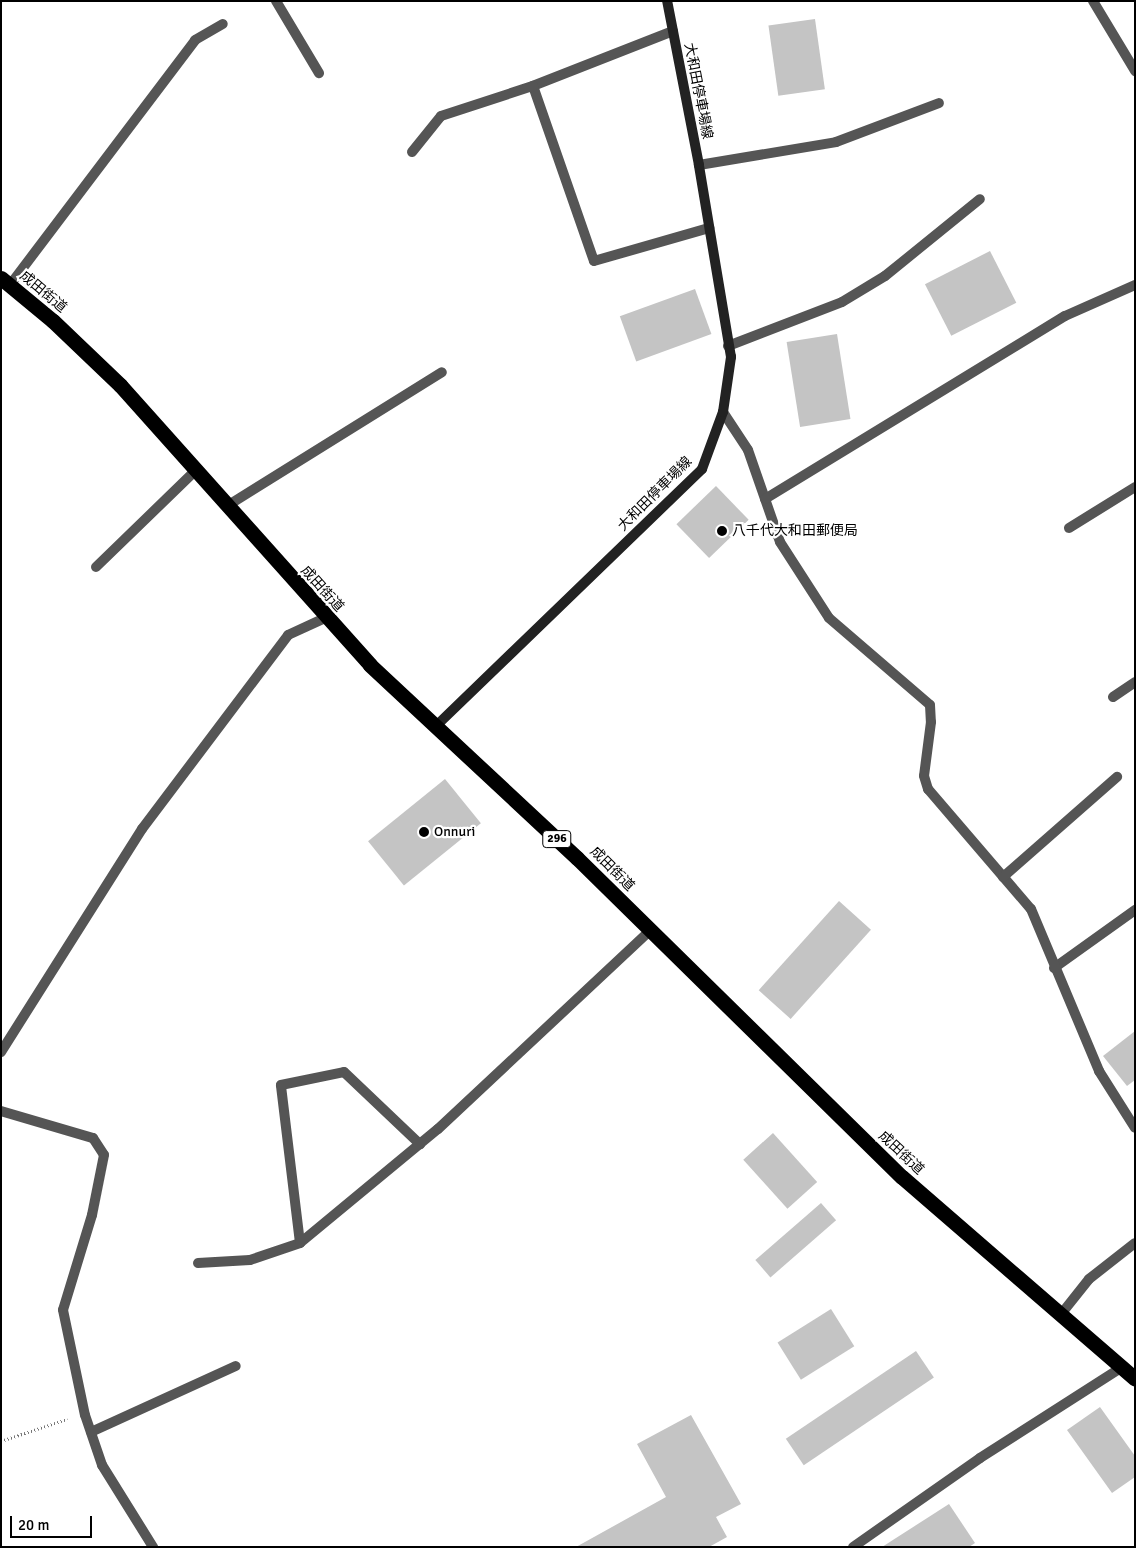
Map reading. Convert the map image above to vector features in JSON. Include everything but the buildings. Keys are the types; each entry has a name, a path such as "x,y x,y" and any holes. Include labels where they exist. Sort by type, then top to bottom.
{"highway":[{"name":"成田街道","path":"6,282 52,321 120,386 325,618 436,726 651,930 902,1177 1062,1313 1135,1379"}],"main road":[{"name":"大和田停車場線","path":"436,726 702,470 723,412 731,357 699,165 667,1"}],"street":[{"path":"276,1 319,73"},
{"path":"1093,1 1135,71"},
{"path":"6,282 195,40 223,24"},
{"path":"412,152 441,116 533,86 673,31"},
{"path":"533,86 594,261 709,228"},
{"path":"699,165 836,142 939,102"},
{"path":"728,346 842,302 885,276 980,199"},
{"path":"765,499 1065,316 1135,285"},
{"path":"227,506 442,372"},
{"path":"723,412 748,450 780,542 829,618 930,704 931,722 924,776 928,789 1030,909 1099,1071 1135,1128"},
{"path":"96,567 195,470"},
{"path":"1069,528 1135,487"},
{"path":"1,1052 148,822 288,635 325,618"},
{"path":"1113,697 1135,682"},
{"path":"1003,878 1116,777"},
{"path":"1054,968 1135,910"},
{"path":"198,1263 250,1260 300,1243 420,1144 651,930"},
{"path":"300,1243 281,1085 344,1072 420,1144"},
{"path":"1,1111 93,1138 104,1155 92,1215 63,1310 85,1414 102,1465 153,1547"},
{"path":"1062,1313 1089,1279 1135,1244"},
{"path":"91,1432 236,1366"},
{"path":"853,1547 980,1458 1121,1368"}],"path":[{"path":"1,1442 48,1423 85,1414"}],"place":[{"name":"八千代大和田郵便局","path":"722,531"},
{"name":"Onnuri","path":"424,832"}]}
